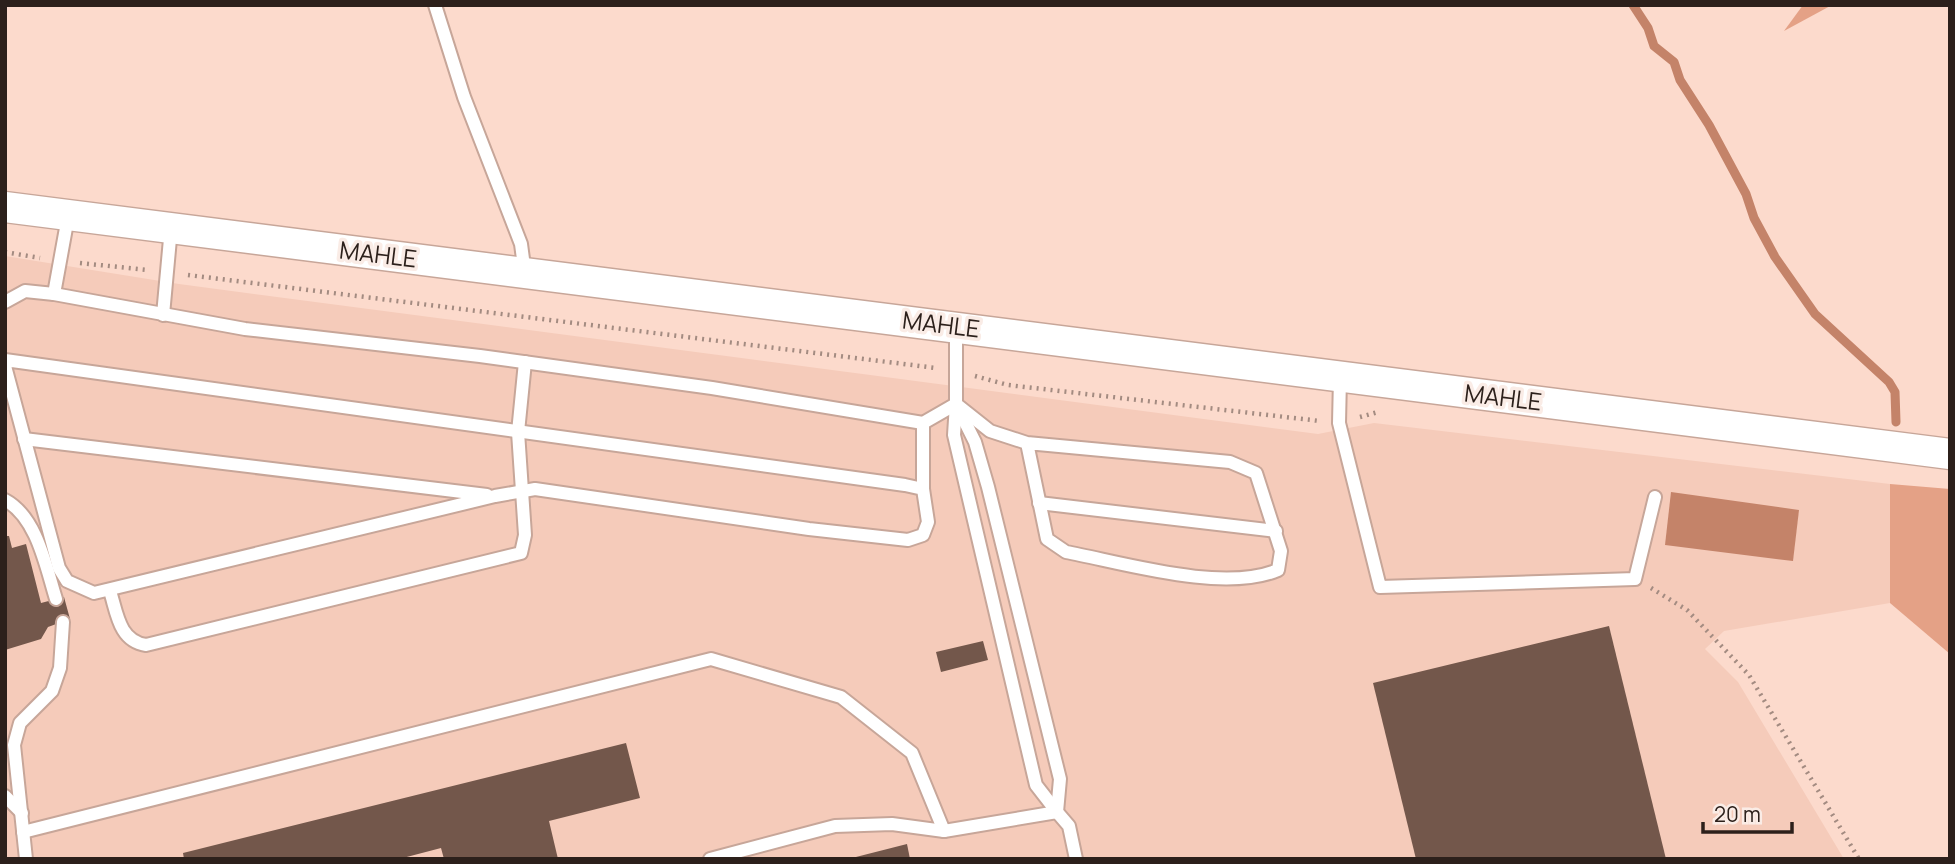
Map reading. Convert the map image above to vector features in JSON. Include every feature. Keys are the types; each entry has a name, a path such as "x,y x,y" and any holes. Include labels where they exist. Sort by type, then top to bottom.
{"street":[{"name":"MAHLE","path":"5,207 957,327 1875,447 1950,454"}],"lane":[{"path":"435,5 464,97 521,244 525,274"},
{"path":"54,294 68,217"},
{"path":"163,315 171,228"},
{"path":"5,302 25,291 54,294 245,329 526,362 923,423 956,404"},
{"path":"957,327 954,435 1036,785 1069,826 1076,859"},
{"path":"110,591 122,630 135,643 146,645 521,553 524,535 518,432 526,362"},
{"path":"923,423 923,489 928,522 923,535 908,540 783,526 535,489 495,496 94,593 67,581 59,568 5,363 923,489"},
{"path":"1340,377 1339,423 1380,587 1635,579 1655,497"},
{"path":"956,404 990,431 1027,443 1230,462 1256,473 1281,551 1278,570 1263,577 1213,579 1066,552 1047,539 1027,443"},
{"path":"956,404 975,442 992,500 1060,779 1058,812"},
{"path":"24,439 495,496"},
{"path":"5,500 17,507 37,542 56,599"},
{"path":"1039,503 1276,531"},
{"path":"26,859 14,745 20,723 52,691 60,668 63,622"},
{"path":"23,832 711,659 841,696 912,753 944,831"},
{"path":"5,796 22,813"},
{"path":"710,859 835,826 892,824 944,831 1058,812"}],"path":[{"path":"1635,579 1687,610 1749,675 1858,859"}],"shaded area":[{"path":"1803,5 1832,5 1784,31"},
{"path":"5,256 179,284 1318,434 1374,423 1890,484 1890,603 1724,631 1705,649 1738,682 1844,859 5,859"},
{"path":"1890,484 1950,489 1950,654 1890,603"},
{"path":"1671,492 1799,510 1793,561 1665,545"}],"building":[{"path":"5,536 9,536 12,548 26,544 41,603 64,597 70,619 48,627 41,639 5,650"},
{"path":"1609,626 1666,859 1416,859 1373,683"},
{"path":"983,641 988,660 941,672 936,652"},
{"path":"626,743 640,798 549,821 558,859 444,859 441,848 399,859 184,859 183,853"},
{"path":"907,844 910,859 852,859 852,858"}],"waterway":[{"path":"1633,5 1648,28 1654,46 1674,62 1680,80 1709,125 1746,194 1754,218 1775,257 1815,314 1889,382 1895,392 1896,422"}]}
